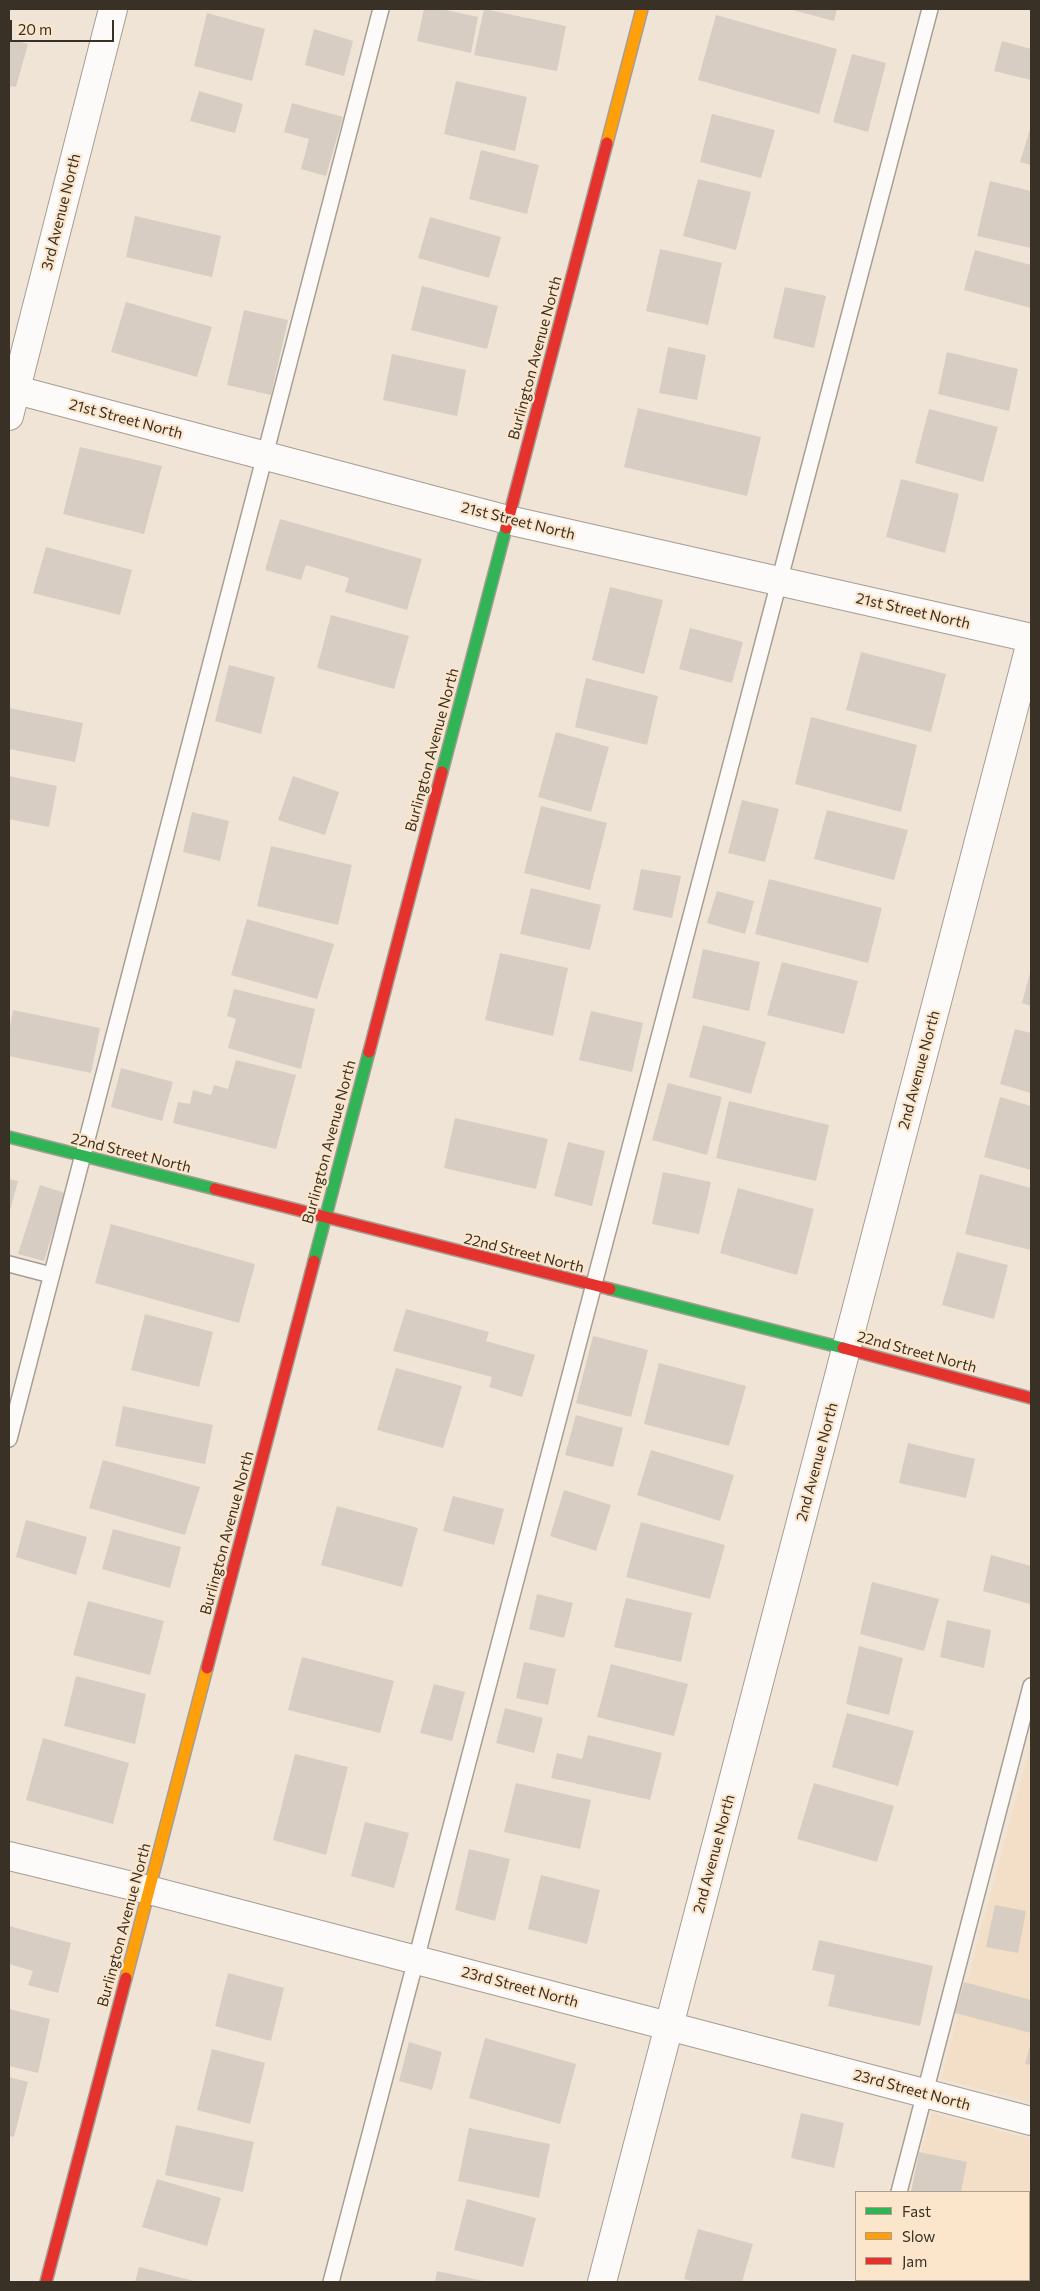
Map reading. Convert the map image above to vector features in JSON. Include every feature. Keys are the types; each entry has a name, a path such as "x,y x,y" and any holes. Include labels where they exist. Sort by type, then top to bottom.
{"street":[{"name":"3rd Avenue North","path":"9,416 12,389 113,9"},
{"name":"Burlington Avenue North","path":"46,2282 642,9"},
{"name":"21st Street North","path":"12,389 508,520 1031,638"},
{"name":"2nd Avenue North","path":"602,2282 1031,642"},
{"name":"22nd Street North","path":"9,1137 847,1349 1031,1398"},
{"name":"23rd Street North","path":"9,1856 149,1890 1031,2121"}],"lane":[{"path":"9,1439 381,9"},
{"path":"332,2282 930,9"},
{"path":"9,1264 51,1275"},
{"path":"900,2191 1031,1686"}],"shaded area":[{"path":"1031,1743 1031,2102 941,2079"},
{"path":"932,2113 1031,2139 1031,2282 886,2282 1030,2281 1030,2191 910,2191"}],"building":[{"path":"424,9 441,9 478,17 471,53 417,41"},
{"path":"484,9 566,26 557,71 474,55"},
{"path":"789,9 837,9 834,21"},
{"path":"207,13 265,29 252,81 194,66"},
{"path":"716,15 837,49 819,114 698,80"},
{"path":"314,29 353,41 344,76 305,65"},
{"path":"9,39 28,44 16,87 9,86"},
{"path":"1002,41 1031,49 1031,80 994,71"},
{"path":"852,54 886,63 868,132 833,122"},
{"path":"456,81 527,97 515,151 444,134"},
{"path":"199,91 243,104 235,133 190,121"},
{"path":"292,103 343,117 326,176 301,169 309,139 284,132"},
{"path":"712,114 775,130 761,178 700,162"},
{"path":"1031,126 1031,165 1020,162"},
{"path":"481,150 539,165 527,214 469,199"},
{"path":"698,179 751,192 736,250 683,236"},
{"path":"990,181 1031,191 1031,248 977,236"},
{"path":"135,216 221,236 212,277 126,257"},
{"path":"430,217 501,237 489,278 418,258"},
{"path":"660,249 722,263 708,325 646,311"},
{"path":"975,250 1031,265 1031,308 964,290"},
{"path":"422,286 498,306 487,349 411,330"},
{"path":"785,287 826,296 814,348 773,338"},
{"path":"126,302 212,327 197,377 111,352"},
{"path":"244,310 288,320 271,395 227,385"},
{"path":"668,347 706,355 697,400 659,393"},
{"path":"947,352 1018,369 1009,411 938,394"},
{"path":"392,354 466,370 457,416 383,400"},
{"path":"638,408 761,437 747,496 624,467"},
{"path":"929,409 998,427 983,482 915,463"},
{"path":"80,447 162,466 144,534 63,514"},
{"path":"901,479 959,494 945,553 886,537"},
{"path":"280,519 422,559 407,610 345,592 349,578 306,565 301,580 265,570"},
{"path":"46,547 132,570 120,615 33,593"},
{"path":"610,587 663,600 644,674 592,660"},
{"path":"331,615 409,636 394,689 317,668"},
{"path":"690,628 743,642 732,683 679,669"},
{"path":"861,652 946,674 931,732 846,710"},
{"path":"229,665 275,677 261,734 215,721"},
{"path":"586,678 658,696 647,745 575,727"},
{"path":"9,708 83,723 75,762 9,749"},
{"path":"811,717 917,745 901,812 795,784"},
{"path":"556,732 609,747 591,812 538,797"},
{"path":"9,776 57,786 49,827 9,819"},
{"path":"293,776 339,792 325,835 278,820"},
{"path":"742,800 779,809 765,862 728,853"},
{"path":"541,806 607,823 590,890 524,873"},
{"path":"827,810 908,830 894,880 814,859"},
{"path":"192,812 229,821 220,861 183,852"},
{"path":"271,846 352,865 338,925 257,906"},
{"path":"641,869 681,876 672,918 633,910"},
{"path":"769,879 882,908 868,963 755,934"},
{"path":"531,888 601,905 590,950 520,934"},
{"path":"717,891 754,901 745,934 707,923"},
{"path":"247,919 334,944 317,999 231,975"},
{"path":"703,949 760,962 749,1011 692,998"},
{"path":"500,953 568,968 553,1036 485,1020"},
{"path":"782,962 858,981 844,1034 767,1015"},
{"path":"1031,969 1031,1006 1022,1003"},
{"path":"234,989 315,1009 301,1069 228,1048 236,1019 227,1016"},
{"path":"13,1010 100,1028 91,1073 9,1056 9,1033"},
{"path":"591,1011 643,1023 632,1072 579,1060"},
{"path":"703,1025 766,1042 751,1094 689,1077"},
{"path":"1015,1029 1031,1033 1031,1093 1000,1084"},
{"path":"236,1060 296,1075 276,1149 173,1123 178,1102 190,1104 193,1090 211,1095 214,1085 228,1089"},
{"path":"121,1068 173,1082 162,1121 111,1107"},
{"path":"668,1083 722,1097 707,1155 652,1140"},
{"path":"1000,1097 1031,1106 1031,1170 984,1157"},
{"path":"729,1101 829,1125 816,1181 716,1158"},
{"path":"455,1118 548,1139 536,1189 444,1168"},
{"path":"568,1142 605,1151 592,1206 554,1196"},
{"path":"663,1172 711,1182 699,1234 652,1224"},
{"path":"980,1174 1031,1188 1031,1250 965,1234"},
{"path":"9,1179 18,1181 9,1214"},
{"path":"40,1185 65,1193 44,1261 18,1254"},
{"path":"738,1188 814,1209 797,1275 720,1253"},
{"path":"111,1224 255,1264 239,1323 95,1283"},
{"path":"957,1252 1008,1265 994,1319 942,1305"},
{"path":"406,1309 489,1332 486,1341 535,1355 522,1397 489,1387 492,1377 393,1351"},
{"path":"145,1314 213,1332 199,1387 131,1370"},
{"path":"593,1336 648,1350 631,1417 576,1403"},
{"path":"659,1363 746,1386 729,1446 644,1424"},
{"path":"396,1368 462,1386 443,1448 377,1430"},
{"path":"123,1406 213,1425 205,1464 115,1446"},
{"path":"576,1415 623,1428 613,1467 565,1455"},
{"path":"908,1443 975,1459 966,1498 899,1483"},
{"path":"651,1450 734,1475 720,1521 637,1495"},
{"path":"103,1460 200,1487 185,1535 89,1508"},
{"path":"564,1490 611,1505 596,1551 550,1536"},
{"path":"453,1496 504,1509 494,1545 443,1531"},
{"path":"337,1506 418,1528 402,1587 321,1565"},
{"path":"26,1520 87,1537 76,1575 16,1557"},
{"path":"641,1522 725,1545 710,1599 626,1577"},
{"path":"113,1529 181,1547 170,1588 102,1569"},
{"path":"991,1555 1031,1566 1030,1604 983,1591"},
{"path":"872,1582 939,1599 924,1651 860,1634"},
{"path":"537,1594 573,1603 564,1638 529,1629"},
{"path":"626,1598 692,1613 681,1662 614,1647"},
{"path":"88,1601 164,1621 150,1675 73,1655"},
{"path":"947,1620 991,1630 984,1668 940,1657"},
{"path":"859,1646 903,1658 889,1715 846,1704"},
{"path":"302,1657 394,1681 380,1733 288,1710"},
{"path":"524,1662 556,1669 548,1705 516,1698"},
{"path":"611,1664 688,1684 674,1736 597,1717"},
{"path":"76,1676 146,1694 135,1744 64,1726"},
{"path":"434,1684 465,1692 452,1741 420,1733"},
{"path":"505,1708 543,1718 534,1753 496,1743"},
{"path":"847,1713 914,1731 898,1786 832,1767"},
{"path":"588,1735 662,1753 650,1800 551,1778 557,1753 582,1759"},
{"path":"43,1738 129,1763 113,1824 26,1800"},
{"path":"295,1754 348,1767 326,1855 273,1840"},
{"path":"516,1783 591,1800 580,1849 504,1832"},
{"path":"814,1783 894,1806 877,1862 797,1839"},
{"path":"365,1822 409,1833 394,1888 351,1876"},
{"path":"469,1849 510,1859 495,1921 455,1910"},
{"path":"541,1875 600,1890 587,1944 528,1929"},
{"path":"995,1905 1026,1911 1018,1953 986,1947"},
{"path":"9,1926 71,1943 58,1993 28,1985 33,1971 9,1964"},
{"path":"819,1940 933,1966 920,2026 828,2006 835,1975 812,1970"},
{"path":"228,1973 284,1988 271,2041 215,2026"},
{"path":"964,1982 1031,2000 1031,2033 955,2013"},
{"path":"9,2009 50,2019 38,2073 9,2066"},
{"path":"485,2038 576,2064 560,2124 469,2098"},
{"path":"409,2042 442,2052 432,2090 399,2081"},
{"path":"1031,2042 1031,2065 1025,2064"},
{"path":"212,2049 265,2063 250,2124 197,2110"},
{"path":"9,2077 28,2082 14,2137 9,2136"},
{"path":"801,2113 844,2123 834,2168 791,2158"},
{"path":"176,2125 254,2142 243,2192 165,2175"},
{"path":"469,2128 550,2144 539,2198 458,2181"},
{"path":"919,2152 967,2162 961,2191 911,2191"},
{"path":"157,2179 221,2198 207,2246 142,2227"},
{"path":"467,2199 536,2218 523,2267 454,2250"},
{"path":"698,2229 753,2244 742,2282 696,2282 684,2279"},
{"path":"1031,2257 1031,2282 976,2282 1030,2281"},
{"path":"139,2267 198,2282 135,2282"},
{"path":"437,2271 483,2281 483,2282 435,2282"},
{"path":"886,2281 938,2281 938,2282"}],"traffic: fast":[{"path":"442,772 506,528"},
{"path":"314,1261 369,1052"},
{"path":"9,1137 215,1189"},
{"path":"610,1289 843,1348"}],"traffic: slow":[{"path":"607,143 642,9"},
{"path":"126,1978 207,1668"}],"traffic: jam":[{"path":"506,528 607,143"},
{"path":"369,1052 442,772"},
{"path":"215,1189 610,1289"},
{"path":"207,1668 314,1261"},
{"path":"843,1348 1031,1398"},
{"path":"46,2282 126,1978"}]}
